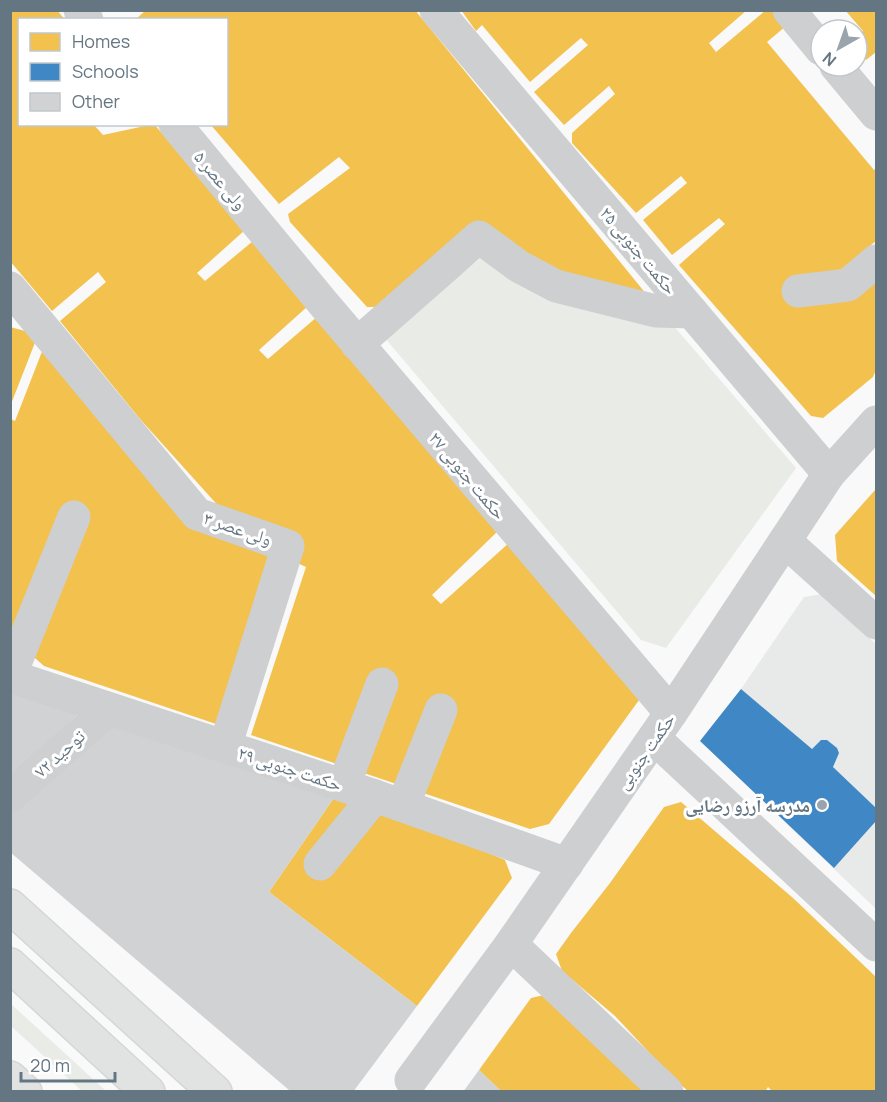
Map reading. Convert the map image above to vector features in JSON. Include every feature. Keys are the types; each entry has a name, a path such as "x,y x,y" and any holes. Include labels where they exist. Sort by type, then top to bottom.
{"main road":[{"path":"10,906 215,1092"},
{"path":"10,965 148,1092"},
{"path":"10,1078 25,1092"}],"street":[{"path":"789,10 809,34"},
{"name":"حکمت جنوبی ۲۵","path":"442,19 829,474"},
{"path":"846,78 876,114"},
{"name":"ولی عصر ۵","path":"177,126 267,236"},
{"name":"حکمت جنوبی ۲۷","path":"267,236 357,344 663,725 876,945"},
{"path":"357,344 479,237 520,267 556,286 656,311 692,312"},
{"path":"798,291 848,285 876,261"},
{"name":"ولی عصر ۳","path":"10,288 44,326 197,514 288,546 225,747"},
{"path":"10,317 44,326"},
{"name":"حکمت جنوبی","path":"404,1088 567,864 663,725 829,474 876,422"},
{"path":"10,676 74,517"},
{"path":"784,541 876,623"},
{"name":"حکمت جنوبی ۲۹","path":"10,676 108,710 344,785 567,864"},
{"path":"344,785 382,684"},
{"name":"توحید ۷۲","path":"10,796 108,710"},
{"path":"320,864 389,801 441,710"},
{"path":"511,944 667,1092"}],"shaded area":[{"path":"501,242 647,295 796,468 666,648 641,640 384,337"},
{"name":"مدرسه آرزو رضایی","path":"822,594 876,644 876,909 700,741 741,689 804,597"},
{"path":"11,1004 106,1091 82,1091 11,1026"}],"building: Homes":[{"path":"10,10 57,10 63,18 18,18 18,126 95,126 103,135 145,126 156,126 245,230 197,273 205,281 253,241 308,306 259,350 268,359 318,316 500,529 432,595 441,604 510,542 642,696 549,824 530,829 251,735 306,567 293,561 231,520 140,419 60,321 106,282 98,272 52,311 10,261"},
{"path":"146,10 415,10 647,295 555,278 494,235 383,307 367,307 290,222 288,214 350,168 339,157 279,204 212,126 228,126 228,18 137,18"},
{"path":"461,10 747,10 709,43 716,52 766,10 772,10 786,26 767,42 874,170 876,168 876,241 828,280 876,277 876,370 873,377 823,418 811,416 679,265 725,224 719,218 672,255 643,220 687,183 681,176 636,213 572,143 572,133 615,94 609,86 564,125 534,92 588,45 581,38 530,82 482,25 476,31"},
{"path":"845,10 876,10 876,52 869,58 869,18 852,18"},
{"path":"10,327 29,332 36,340 11,404"},
{"path":"43,349 185,518 280,549 225,727 44,666 10,636 10,419 15,421"},
{"path":"876,489 876,596 837,561 835,535"},
{"path":"338,792 376,805 505,860 512,878 417,1006 269,892"},
{"path":"681,802 793,898 876,977 876,1092 773,1092 768,1087 765,1092 689,1092 615,1016 562,971 556,954 664,807"},
{"path":"544,995 650,1092 502,1092 479,1070 531,998"}],"building: Schools":[{"name":"مدرسه آرزو رضایی","path":"741,689 812,749 821,740 827,740 837,748 839,753 833,767 876,808 876,821 834,868 700,741"}],"building: Other":[{"path":"10,692 79,713 10,780"},
{"path":"110,715 338,792 269,892 417,1006 353,1092 289,1090 10,852 10,806"},
{"path":"479,1070 502,1092 463,1092"}],"place":[{"name":"مدرسه آرزو رضایی","path":"822,805"}]}
